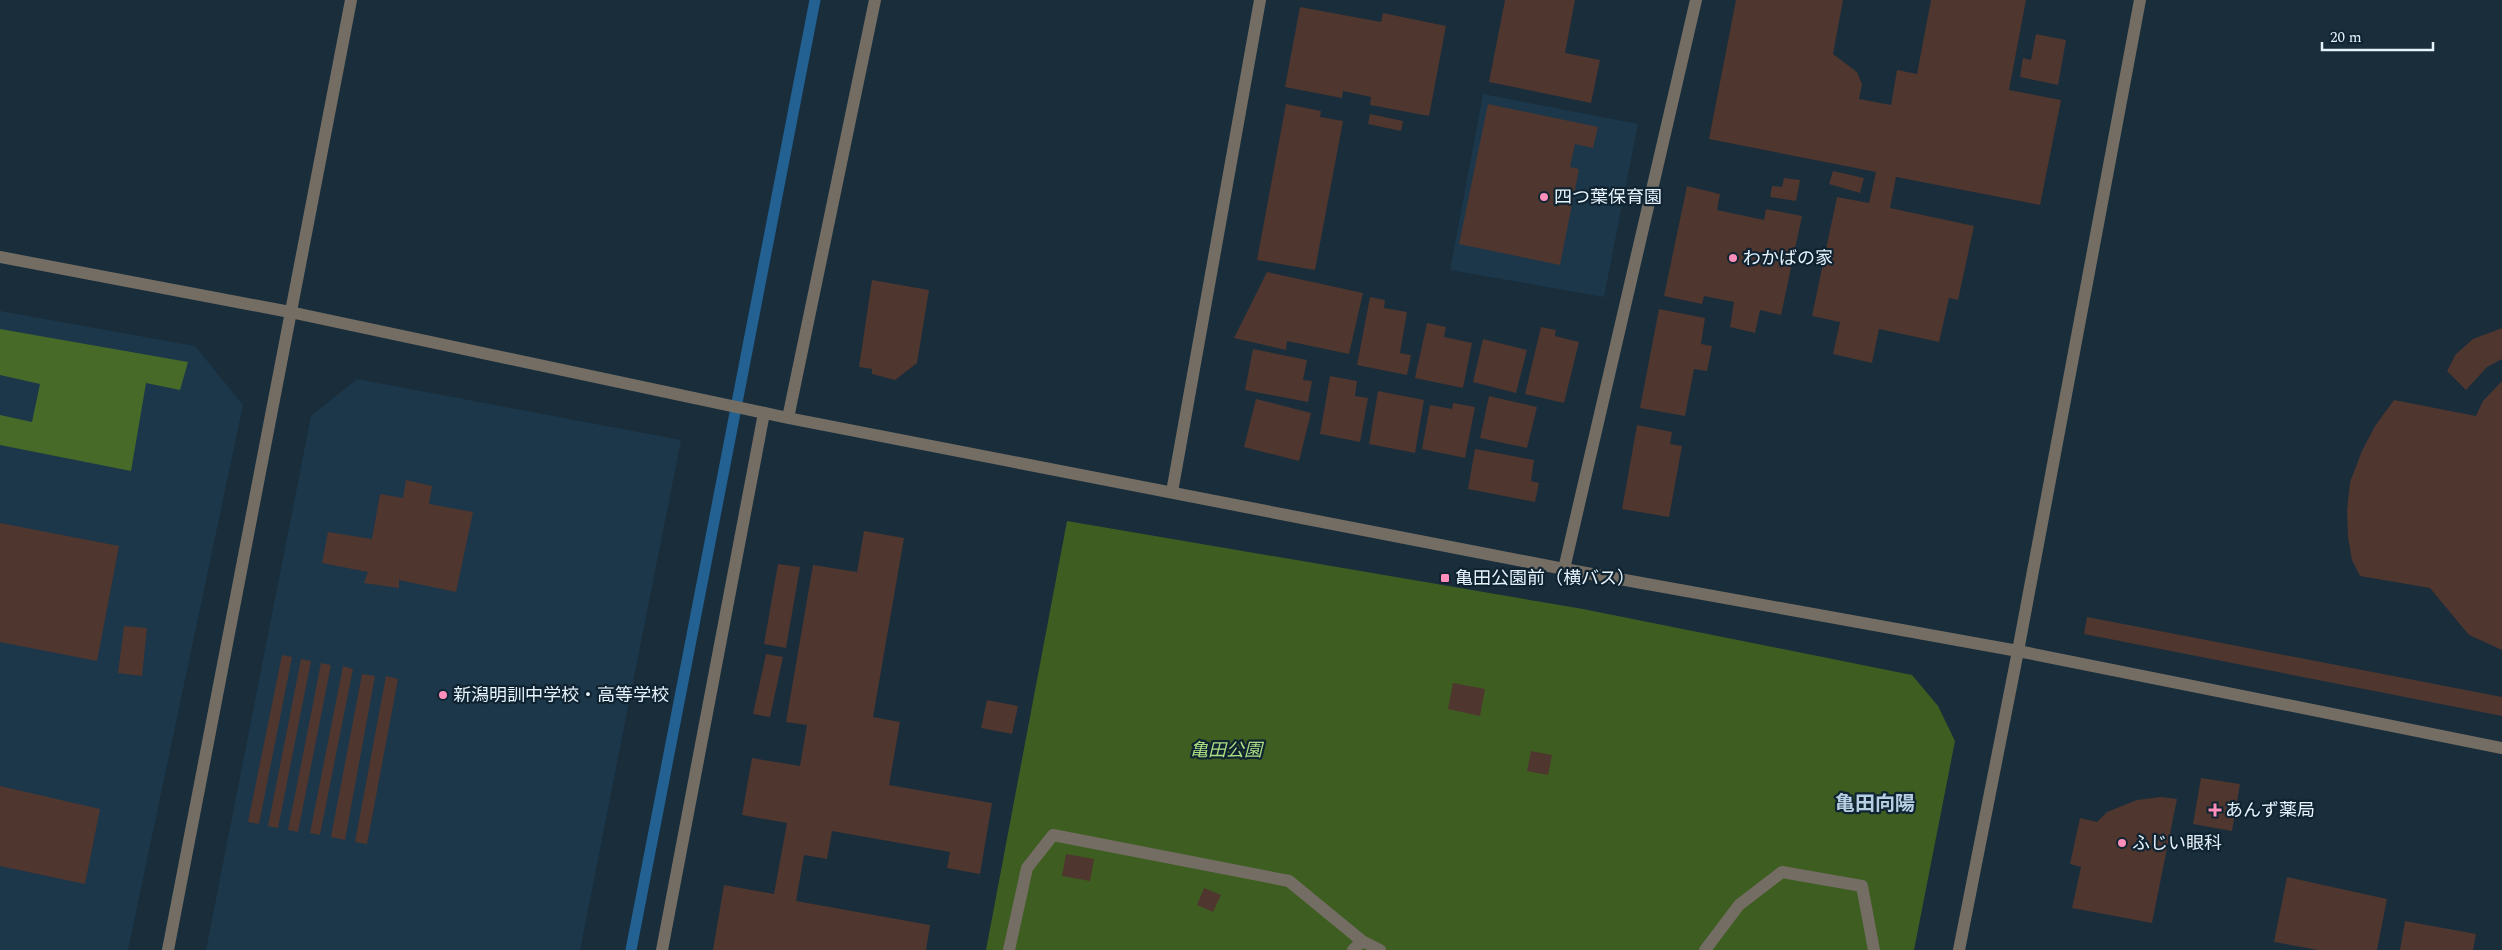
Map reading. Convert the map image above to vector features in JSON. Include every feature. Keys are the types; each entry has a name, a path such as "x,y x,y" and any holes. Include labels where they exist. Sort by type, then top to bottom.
{"street":[{"path":"168,950 351,0"},
{"path":"788,418 875,0"},
{"path":"1172,492 1260,0"},
{"path":"1564,569 1696,0"},
{"path":"1959,950 2018,651 2140,0"},
{"path":"0,257 290,312 788,418 1564,569 2018,651 2502,748"},
{"path":"662,950 764,412"},
{"path":"1009,950 1027,868 1053,835 1289,881 1357,945 1380,950"},
{"path":"1705,950 1739,905 1782,872 1862,886 1874,950"}],"shaded area":[{"name":"四つ葉保育園","path":"1483,94 1638,124 1604,297 1450,270"},
{"path":"0,311 195,346 243,405 128,950 0,950"},
{"name":"新潟明訓中学校・高等学校","path":"357,379 681,440 580,950 206,950 311,416"}],"green space":[{"path":"0,329 188,362 180,390 146,383 131,471 0,445 0,415 32,422 40,384 0,375"},
{"name":"亀田公園","path":"1067,521 1583,609 1912,675 1938,706 1955,741 1914,950 986,950"}],"building":[{"path":"1505,0 1575,0 1565,53 1600,60 1591,103 1489,82"},
{"path":"1736,0 1843,0 1833,54 1857,72 1862,84 1859,99 1891,105 1897,70 1917,74 1931,0 2026,0 2009,90 2061,100 2040,205 1896,177 1890,208 1974,226 1958,300 1949,298 1939,342 1879,329 1872,363 1833,354 1840,322 1812,316 1837,197 1869,203 1876,172 1709,139"},
{"path":"1300,7 1381,22 1383,13 1446,26 1429,116 1370,105 1371,97 1343,91 1342,98 1285,87"},
{"path":"2036,34 2066,40 2058,85 2020,77 2023,58 2031,60"},
{"path":"1286,104 1321,111 1320,117 1343,121 1315,270 1257,260"},
{"path":"1488,104 1598,127 1593,148 1575,144 1570,167 1579,169 1560,265 1459,244"},
{"path":"1370,114 1403,121 1401,131 1368,124"},
{"path":"1833,171 1864,178 1860,193 1829,184"},
{"path":"1784,178 1800,180 1796,201 1770,197 1772,186 1782,187"},
{"name":"わかばの家","path":"1687,186 1720,194 1717,210 1764,220 1766,209 1802,216 1781,315 1760,310 1755,333 1730,327 1734,302 1704,296 1702,304 1664,296"},
{"path":"1267,272 1363,293 1349,354 1287,341 1286,350 1234,338"},
{"path":"872,280 929,290 917,363 895,380 872,374 872,369 859,367"},
{"path":"1370,297 1385,300 1384,308 1407,312 1400,353 1411,355 1407,375 1357,365"},
{"path":"1659,309 1705,318 1701,344 1712,346 1707,371 1694,369 1685,416 1640,408"},
{"path":"1427,323 1446,327 1444,337 1472,343 1463,388 1415,378"},
{"path":"1541,327 1556,330 1555,336 1579,342 1564,403 1525,394"},
{"path":"2502,328 2502,359 2487,367 2466,390 2447,371 2456,354 2473,339"},
{"path":"1483,339 1527,350 1516,393 1473,382"},
{"path":"1253,349 1307,360 1303,380 1312,381 1308,402 1245,390"},
{"path":"1330,376 1357,381 1355,396 1368,398 1360,442 1320,434"},
{"path":"2502,381 2502,650 2469,635 2430,588 2360,576 2352,560 2348,537 2347,511 2350,482 2362,451 2375,426 2394,400 2476,416 2483,401"},
{"path":"1378,391 1424,400 1415,453 1369,444"},
{"path":"1489,396 1537,407 1527,448 1480,438"},
{"path":"1256,399 1311,413 1299,461 1244,447"},
{"path":"1453,403 1475,407 1465,458 1422,449 1430,405 1452,409"},
{"path":"1637,425 1672,432 1670,444 1682,446 1669,517 1622,509"},
{"path":"1475,449 1534,460 1531,481 1539,483 1535,502 1468,489"},
{"path":"406,480 432,486 429,504 473,512 456,592 399,580 399,588 364,583 368,572 322,563 328,532 372,539 380,494 403,498"},
{"path":"0,523 119,546 97,661 0,642"},
{"path":"864,531 904,538 873,717 900,722 889,785 992,803 980,874 947,868 950,852 832,831 827,859 804,855 796,901 930,925 926,950 713,950 724,885 774,894 787,823 742,815 752,758 800,766 807,725 786,722 813,565 857,572"},
{"path":"778,564 800,567 786,648 764,644"},
{"path":"2087,617 2502,697 2502,716 2084,634"},
{"path":"124,626 147,628 142,676 118,673"},
{"path":"766,654 783,657 770,717 753,714"},
{"path":"282,655 292,657 259,824 248,822"},
{"path":"301,659 311,661 278,828 268,826"},
{"path":"321,663 331,665 298,832 288,830"},
{"path":"343,666 353,669 320,835 310,833"},
{"path":"362,674 375,676 345,840 331,837"},
{"path":"386,676 398,679 367,844 355,842"},
{"path":"1453,683 1485,689 1480,716 1448,709"},
{"path":"987,700 1018,706 1012,734 981,728"},
{"path":"1531,751 1552,755 1548,775 1527,771"},
{"name":"あんず薬局","path":"2201,778 2240,784 2232,831 2193,824"},
{"path":"0,786 100,809 85,884 0,866"},
{"name":"ふじい眼科","path":"2161,797 2177,799 2152,923 2072,908 2081,867 2070,864 2080,818 2097,822 2107,812 2137,800"},
{"path":"1066,854 1094,859 1090,881 1062,876"},
{"path":"2287,877 2387,899 2377,950 2318,950 2274,942"},
{"path":"1204,888 1221,895 1213,912 1197,905"},
{"path":"2405,921 2476,934 2473,950 2400,950"}],"waterway":[{"path":"631,950 815,0"}],"place":[{"name":"四つ葉保育園","path":"1544,197"},
{"name":"わかばの家","path":"1733,258"},
{"name":"亀田公園前（横バス）","path":"1445,578"},
{"name":"新潟明訓中学校・高等学校","path":"443,695"},
{"name":"あんず薬局","path":"2215,810"},
{"name":"ふじい眼科","path":"2122,843"}],"district":[{"name":"亀田向陽","path":"1875,804"}]}
